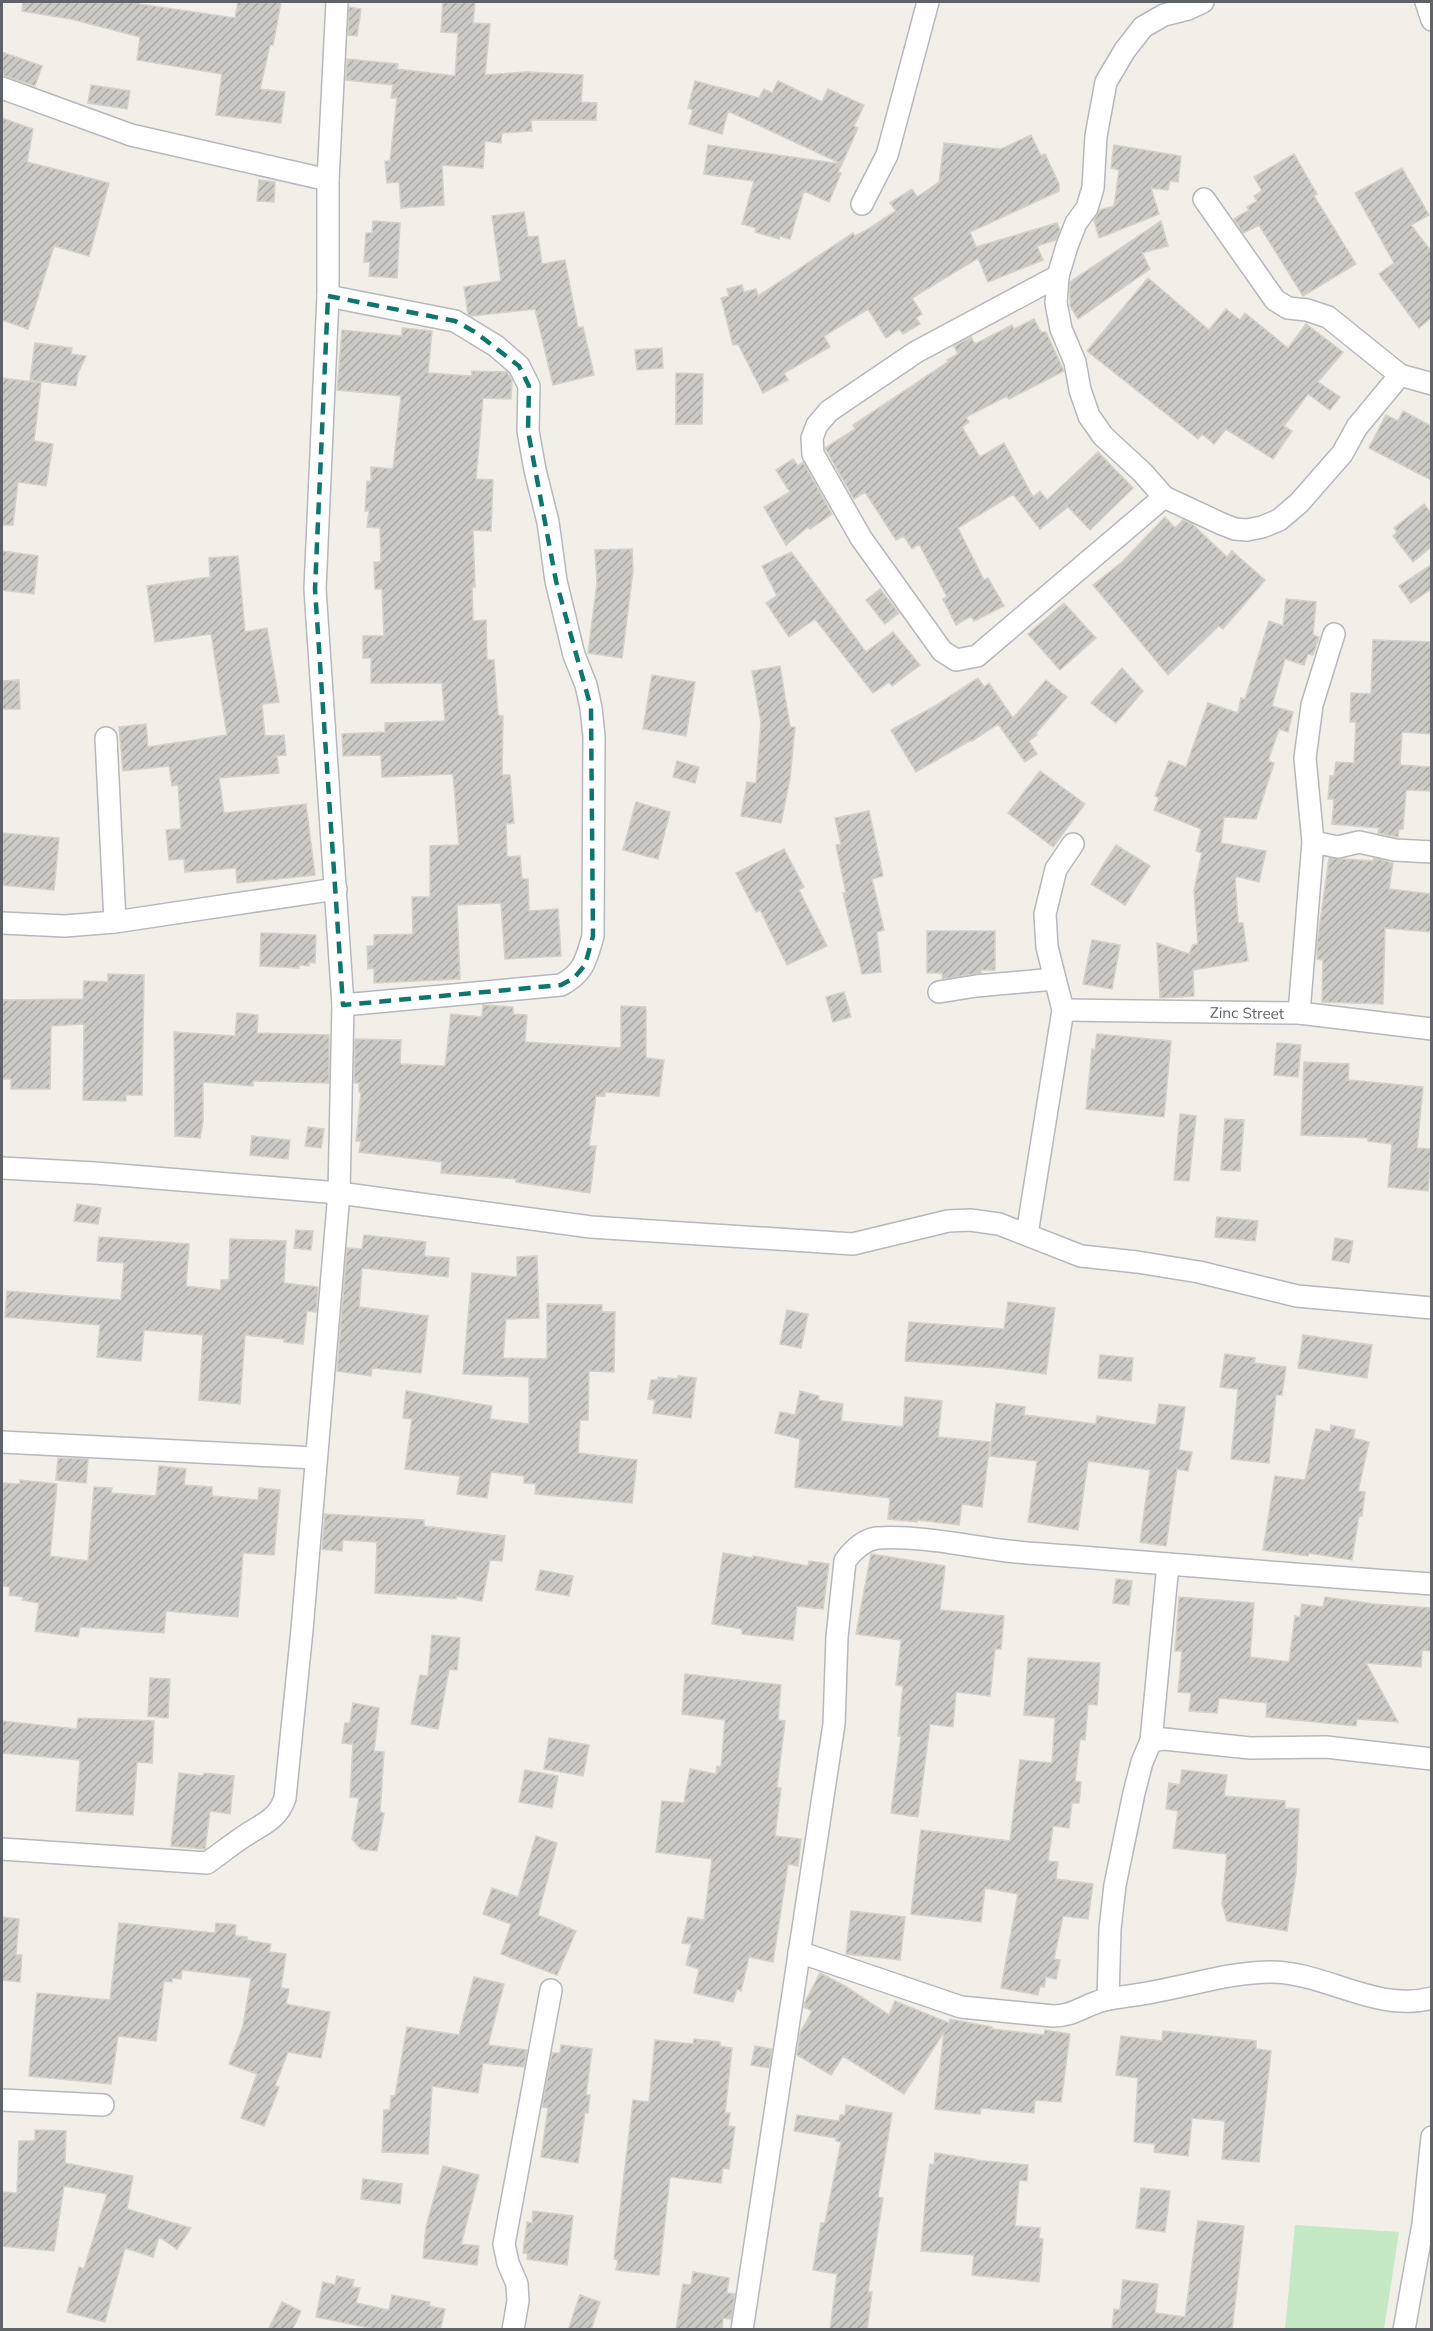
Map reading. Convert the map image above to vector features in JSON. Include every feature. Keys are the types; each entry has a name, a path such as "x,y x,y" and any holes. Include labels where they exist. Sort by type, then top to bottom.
{"street":[{"path":"2,1849 207,1863 267,1823 281,1810 285,1798 302,1630 339,1193 344,1005 315,589 328,296 328,180 337,2"},
{"path":"862,204 887,155 928,2"},
{"path":"1203,2 1188,9 1162,8 1125,50 1106,82 1096,136 1094,188 1087,208 1076,223 1058,276 1056,303 1061,329 1075,362 1080,390 1089,416 1103,436 1143,473 1164,497 1235,529 1262,527 1279,520 1299,504 1342,454 1357,427 1400,375"},
{"path":"1426,2 1431,20"},
{"path":"2,88 131,135 328,180"},
{"path":"1204,199 1275,300 1288,308 1307,310 1329,317 1400,375 1431,384"},
{"path":"1058,276 916,352 829,411 817,425 812,438 813,454 861,538 942,651 956,660 977,656 1164,497"},
{"path":"328,296 455,321 496,346 519,366 529,386 528,431 548,522 556,581 574,655 586,685 594,736 593,936 585,965 574,978 561,986 344,1005"},
{"path":"1299,1013 1313,842 1305,758 1312,705 1334,634"},
{"path":"106,738 115,922"},
{"path":"1313,842 1338,847 1359,842 1395,850 1431,852"},
{"path":"1027,1234 1063,1010 1047,947 1045,914 1056,869 1073,844"},
{"path":"2,923 65,926 115,922 336,889"},
{"path":"939,992 976,986 1055,980"},
{"name":"Zinc Street","path":"1063,1010 1299,1013 1431,1029"},
{"path":"2,1168 95,1173 339,1193 591,1227 853,1244 948,1221 970,1220 999,1224 1081,1256 1199,1272 1297,1296 1431,1308"},
{"path":"2,1442 315,1458"},
{"path":"742,2330 834,1724 837,1637 845,1561 851,1553 867,1540 923,1540 1023,1553 1431,1584"},
{"path":"1108,1999 1110,1929 1115,1885 1142,1761 1151,1741 1168,1564"},
{"path":"1151,1741 1164,1739 1250,1748 1326,1747 1431,1759"},
{"path":"799,1952 961,2007 1068,2016 1089,2004 1108,1999 1158,1992 1236,1975 1271,1972 1304,1975 1371,1996 1397,2001 1422,2001 1431,1998"},
{"path":"513,2330 518,2301 517,2284 508,2263 504,2244 551,1990"},
{"path":"2,2100 102,2105"},
{"path":"1404,2330 1427,2225 1431,2137"}],"highlighted area":[{"path":"328,296 455,321 475,332 519,366 529,386 528,431 556,581 591,708 593,936 585,965 574,978 561,985 343,1005 315,589"}],"green space":[{"path":"1295,2225 1399,2232 1384,2329 1285,2329"}],"building":[{"path":"23,2 140,2 139,4 235,18 238,2 281,2 273,45 270,45 260,89 285,92 281,123 216,115 222,74 137,60 140,37 71,19 22,11"},
{"path":"443,2 475,2 473,23 490,24 485,75 527,72 583,75 581,102 597,103 596,120 531,120 532,131 502,133 501,143 485,141 483,168 442,165 444,205 401,208 399,182 387,183 385,161 390,161 397,98 391,98 393,85 346,80 347,59 398,64 397,69 455,76 458,33 441,32"},
{"path":"349,7 361,9 357,36 348,35"},
{"path":"2,52 42,66 35,86 2,75"},
{"path":"695,81 759,98 764,89 772,93 778,81 822,102 828,89 864,105 854,126 858,128 842,164 728,111 722,134 689,124 693,110 688,108"},
{"path":"91,85 130,91 127,109 88,103"},
{"path":"2,118 33,129 27,162 109,183 89,256 54,246 28,329 2,320"},
{"path":"1031,135 1041,156 1045,154 1059,184 1059,191 970,232 976,247 1057,223 1060,230 1056,240 1037,246 1043,260 988,282 978,258 912,298 922,314 916,318 920,324 903,334 899,329 886,338 868,309 824,336 830,347 784,373 788,380 763,393 738,344 733,345 721,298 729,296 727,289 742,285 744,292 756,289 758,296 853,233 855,236 865,231 896,211 890,203 912,189 917,197 939,182 944,143 1001,149"},
{"path":"708,145 842,164 838,172 841,173 829,202 804,191 790,239 780,236 779,239 755,232 756,228 742,224 754,181 704,174"},
{"path":"1114,145 1181,156 1178,182 1170,181 1168,190 1151,188 1159,214 1099,238 1094,220 1100,210 1114,206 1119,170 1111,168"},
{"path":"1294,154 1317,194 1314,196 1356,264 1303,296 1259,225 1243,233 1234,219 1249,210 1247,207 1257,201 1254,196 1262,191 1254,177"},
{"path":"1402,168 1429,215 1411,225 1431,251 1431,318 1419,328 1379,274 1394,263 1355,193"},
{"path":"259,180 275,182 274,202 257,201"},
{"path":"524,212 528,237 538,236 542,264 565,260 578,328 583,327 594,375 553,385 535,309 471,316 468,314 464,287 501,281 492,216"},
{"path":"373,221 400,223 397,278 369,276 370,262 364,262 366,233 372,233"},
{"path":"1161,221 1168,246 1142,253 1150,269 1078,319 1070,306 1070,282"},
{"path":"1148,278 1209,330 1226,309 1240,320 1245,313 1288,348 1306,324 1343,352 1318,382 1340,397 1330,410 1308,394 1284,426 1292,431 1273,459 1226,429 1214,444 1202,434 1198,439 1087,351"},
{"path":"1034,319 1041,332 1046,332 1064,371 1009,399 1007,396 966,417 969,422 962,427 980,457 1004,443 1033,497 1040,491 1047,500 1098,452 1133,488 1090,530 1068,507 1040,529 1013,494 958,528 984,580 988,578 1004,606 974,621 971,616 956,625 943,599 947,597 919,544 912,549 904,536 896,540 865,492 854,499 825,448 855,429 853,425 948,362 947,360 958,354 954,346 971,337 975,344 1012,325 1014,329"},
{"path":"402,328 432,331 428,373 472,376 472,371 507,372 512,380 511,399 483,398 476,479 493,480 491,531 473,530 475,587 472,587 473,621 486,620 487,660 494,660 498,715 503,716 502,775 510,775 514,823 506,824 507,857 520,856 522,879 528,879 529,911 558,909 561,956 505,959 501,903 457,905 460,979 374,983 374,968 368,969 367,946 374,946 374,935 413,934 412,897 430,897 430,846 459,845 453,774 382,777 381,755 343,756 342,734 385,732 385,723 445,721 442,683 371,683 371,658 363,658 363,636 384,636 382,589 375,589 374,562 381,562 380,528 367,527 369,511 365,511 367,481 371,482 371,467 393,469 401,396 337,390 342,330 402,336"},
{"path":"35,343 72,348 71,354 86,356 78,373 76,386 30,380"},
{"path":"662,348 663,368 637,370 635,350"},
{"path":"676,373 703,374 702,424 676,424"},
{"path":"2,378 41,383 34,441 53,444 46,486 18,482 13,525 2,525"},
{"path":"1403,411 1431,426 1431,480 1369,448 1386,415 1398,421"},
{"path":"793,459 798,466 803,462 832,514 810,529 808,527 786,545 764,507 790,492 776,470"},
{"path":"1424,504 1431,513 1431,547 1413,562 1393,536 1397,532 1394,528"},
{"path":"1165,517 1175,528 1183,520 1192,524 1227,557 1232,551 1265,580 1223,629 1219,626 1168,675 1093,585 1122,562"},
{"path":"632,549 633,571 622,658 588,653 597,583 595,550"},
{"path":"2,551 38,556 34,594 2,590"},
{"path":"791,552 866,652 893,632 920,665 892,686 889,682 873,693 815,619 789,637 766,603 777,596 762,566"},
{"path":"238,556 245,632 267,628 279,702 262,704 265,736 284,735 286,755 277,756 279,773 219,778 224,813 306,804 315,875 237,883 236,868 185,872 184,859 169,860 166,830 181,829 178,785 172,786 169,766 123,771 119,727 146,724 148,747 227,735 211,634 155,642 147,586 210,577 209,558"},
{"path":"1431,565 1431,589 1411,603 1399,586"},
{"path":"880,589 899,613 885,624 866,600"},
{"path":"1286,599 1316,602 1313,635 1319,637 1313,655 1308,654 1304,665 1285,659 1272,706 1293,712 1288,732 1279,729 1268,761 1274,763 1256,819 1224,817 1221,843 1266,851 1259,882 1235,876 1238,923 1243,923 1248,961 1193,970 1194,996 1160,998 1157,943 1189,954 1193,945 1198,944 1194,890 1202,853 1196,851 1201,829 1154,810 1159,798 1155,796 1169,761 1186,767 1208,703 1238,713 1241,698 1245,699 1269,621 1283,626"},
{"path":"1064,603 1096,638 1060,670 1028,634"},
{"path":"1373,640 1431,642 1431,734 1402,732 1400,765 1431,767 1431,791 1406,790 1403,829 1399,829 1398,837 1378,833 1379,828 1332,824 1334,799 1328,799 1330,776 1334,776 1336,762 1354,763 1356,722 1350,722 1351,693 1371,694"},
{"path":"780,666 790,727 795,727 790,778 781,823 741,816 747,782 756,783 761,723 752,671"},
{"path":"1122,668 1143,691 1116,723 1091,703"},
{"path":"652,675 695,682 686,736 643,729"},
{"path":"978,678 984,687 989,683 1013,718 1046,680 1067,697 1036,733 1037,735 1029,741 1037,754 1025,762 998,724 916,772 891,730 935,706"},
{"path":"19,680 20,709 2,709 2,681"},
{"path":"677,761 699,767 695,783 673,777"},
{"path":"1040,771 1085,804 1053,847 1008,813"},
{"path":"636,802 670,812 658,859 623,850"},
{"path":"869,811 883,876 872,879 884,930 877,932 881,972 862,974 843,893 846,893 836,845 841,844 835,818"},
{"path":"2,833 59,838 54,890 2,885"},
{"path":"1116,845 1150,866 1125,905 1091,884"},
{"path":"784,849 804,887 799,890 827,946 787,965 760,910 756,912 736,873"},
{"path":"1329,858 1373,861 1374,858 1393,863 1389,889 1431,894 1431,932 1385,928 1383,1004 1322,1002 1323,960 1317,959 1317,944"},
{"path":"927,931 995,931 995,970 981,970 981,973 943,979 942,973 927,973"},
{"path":"261,933 316,935 315,963 309,962 309,966 299,965 299,968 260,966"},
{"path":"1092,940 1120,945 1112,989 1083,984"},
{"path":"108,974 144,975 142,1095 126,1095 126,1101 83,1100 84,1024 51,1026 50,1089 11,1089 11,1079 2,1079 2,1000 83,999 84,981 108,982"},
{"path":"844,992 851,1017 833,1022 826,997"},
{"path":"483,1005 513,1007 513,1014 527,1015 525,1042 621,1048 621,1006 646,1007 646,1058 664,1060 659,1096 605,1092 605,1096 596,1096 589,1146 596,1146 590,1193 516,1182 516,1179 441,1173 442,1162 359,1152 361,1141 356,1141 361,1093 359,1083 354,1083 355,1039 401,1040 400,1064 445,1066 451,1014 482,1017"},
{"path":"237,1013 258,1015 257,1033 329,1035 329,1083 253,1081 253,1086 203,1082 203,1121 200,1138 175,1136 174,1032 235,1036"},
{"path":"1097,1034 1171,1041 1164,1117 1086,1109 1092,1049 1095,1050"},
{"path":"1277,1043 1301,1045 1298,1077 1274,1075"},
{"path":"1304,1062 1349,1064 1348,1080 1423,1087 1417,1148 1431,1149 1428,1191 1388,1187 1392,1144 1368,1141 1368,1138 1301,1135"},
{"path":"1180,1114 1196,1116 1189,1181 1174,1180"},
{"path":"1225,1119 1244,1120 1240,1171 1221,1170"},
{"path":"308,1127 324,1129 321,1148 305,1146"},
{"path":"252,1136 290,1140 288,1159 250,1155"},
{"path":"77,1204 101,1208 98,1224 74,1221"},
{"path":"1217,1217 1258,1221 1255,1241 1215,1237"},
{"path":"296,1230 313,1231 311,1250 294,1248"},
{"path":"364,1235 426,1242 424,1256 449,1258 448,1277 362,1268 359,1307 428,1316 421,1373 372,1368 371,1376 337,1371 347,1248 362,1249"},
{"path":"99,1237 189,1244 186,1286 221,1290 221,1280 229,1280 230,1239 286,1241 284,1283 318,1287 316,1312 307,1311 303,1344 284,1342 284,1339 245,1335 240,1404 199,1400 203,1335 144,1330 141,1361 97,1357 100,1325 5,1317 7,1291 121,1300 124,1263 97,1261"},
{"path":"1335,1238 1353,1241 1349,1263 1332,1260"},
{"path":"537,1256 539,1318 506,1319 503,1358 547,1359 547,1304 602,1305 602,1312 615,1312 614,1372 589,1371 588,1420 580,1420 578,1453 637,1460 632,1503 535,1494 536,1484 524,1483 524,1476 491,1472 487,1498 457,1494 460,1476 405,1469 412,1419 403,1418 406,1391 492,1406 490,1419 529,1424 529,1377 463,1374 472,1273 517,1277 517,1257"},
{"path":"1008,1302 1055,1308 1046,1374 905,1361 909,1322 1004,1329"},
{"path":"787,1310 808,1314 801,1348 780,1344"},
{"path":"1303,1335 1372,1345 1367,1378 1298,1368"},
{"path":"1225,1354 1255,1358 1254,1363 1286,1367 1282,1395 1276,1395 1269,1463 1231,1459 1238,1389 1220,1387"},
{"path":"1100,1355 1133,1358 1131,1381 1098,1378"},
{"path":"678,1376 696,1378 691,1418 653,1413 655,1400 648,1399 651,1380 658,1380 658,1377 678,1379"},
{"path":"800,1391 819,1396 818,1400 843,1404 841,1421 903,1427 905,1397 942,1401 938,1437 990,1442 982,1507 962,1504 959,1525 888,1519 890,1498 795,1487 800,1439 775,1433 780,1412 795,1415"},
{"path":"996,1403 1025,1407 1024,1415 1096,1424 1097,1416 1156,1425 1159,1404 1185,1407 1179,1450 1192,1452 1188,1471 1177,1469 1166,1546 1140,1542 1150,1470 1088,1461 1078,1530 1028,1522 1037,1461 990,1456"},
{"path":"1331,1425 1355,1430 1353,1438 1369,1442 1358,1491 1365,1492 1352,1560 1309,1553 1308,1556 1263,1550 1275,1476 1305,1480 1316,1429 1330,1432"},
{"path":"58,1458 88,1459 86,1483 56,1480"},
{"path":"159,1466 186,1469 184,1485 212,1487 212,1496 258,1500 259,1488 280,1490 274,1555 243,1553 238,1617 166,1611 164,1633 80,1627 78,1637 35,1631 39,1603 9,1595 10,1587 2,1586 2,1483 20,1484 20,1480 57,1484 50,1556 88,1561 94,1487 112,1488 111,1493 156,1496"},
{"path":"325,1514 424,1520 424,1526 505,1536 502,1561 490,1560 482,1601 456,1596 456,1599 375,1593 377,1542 343,1540 342,1551 322,1549"},
{"path":"723,1553 808,1566 809,1561 829,1564 823,1609 797,1606 793,1640 742,1634 742,1629 712,1624"},
{"path":"871,1554 945,1566 940,1610 1004,1616 1001,1649 995,1649 990,1696 956,1692 953,1727 930,1724 918,1817 891,1813 901,1736 898,1736 903,1686 896,1685 901,1640 856,1634"},
{"path":"540,1570 573,1576 569,1596 536,1590"},
{"path":"1116,1579 1132,1581 1129,1605 1113,1603"},
{"path":"1179,1597 1254,1603 1250,1657 1289,1662 1295,1616 1300,1617 1302,1604 1323,1607 1325,1597 1374,1604 1431,1608 1431,1651 1422,1650 1421,1667 1366,1663 1398,1722 1357,1719 1356,1726 1266,1717 1267,1703 1219,1698 1217,1713 1189,1711 1191,1693 1178,1692 1182,1651 1175,1651"},
{"path":"432,1635 460,1638 457,1670 449,1669 438,1729 411,1724 420,1675 428,1676"},
{"path":"1028,1658 1100,1663 1097,1705 1088,1704 1085,1740 1080,1739 1075,1781 1081,1782 1079,1803 1072,1803 1069,1828 1053,1826 1048,1861 1058,1862 1056,1879 1093,1884 1088,1919 1063,1916 1054,1959 1060,1960 1056,1979 1046,1977 1044,1987 1040,1986 1038,1995 1001,1988 1018,1894 985,1888 981,1922 911,1914 921,1830 1010,1841 1020,1760 1052,1763 1055,1718 1024,1715"},
{"path":"685,1674 781,1685 778,1720 785,1721 777,1787 781,1788 775,1836 801,1839 798,1866 788,1864 773,1962 749,1957 741,1991 737,1989 733,2002 694,1993 699,1969 686,1965 691,1944 682,1943 688,1917 704,1920 712,1859 656,1852 662,1801 684,1803 690,1769 716,1774 717,1766 721,1767 725,1720 682,1714"},
{"path":"150,1678 170,1679 168,1718 148,1716"},
{"path":"353,1703 379,1708 374,1751 384,1752 380,1812 384,1813 377,1851 361,1849 352,1839 359,1798 350,1797 353,1744 342,1743 345,1723 350,1723"},
{"path":"78,1718 154,1721 152,1763 137,1762 133,1815 76,1811 80,1760 2,1753 2,1721 77,1729"},
{"path":"549,1738 589,1745 583,1776 544,1769"},
{"path":"525,1770 558,1776 552,1808 519,1802"},
{"path":"1182,1770 1227,1775 1224,1796 1285,1801 1285,1808 1299,1809 1296,1873 1287,1931 1227,1921 1222,1904 1227,1854 1173,1848 1178,1811 1166,1809 1169,1783 1180,1785"},
{"path":"179,1773 234,1776 230,1814 210,1811 205,1849 171,1846"},
{"path":"536,1836 557,1843 538,1915 576,1931 557,1975 501,1954 511,1924 483,1914 492,1888 518,1897"},
{"path":"851,1911 905,1917 900,1960 846,1954"},
{"path":"2,1917 19,1919 16,1955 22,1955 20,1982 2,1980"},
{"path":"119,1923 215,1933 216,1923 236,1925 235,1936 271,1944 269,1952 286,1954 281,1988 289,1989 286,2004 330,2012 321,2058 288,2052 275,2086 279,2087 264,2126 241,2118 257,2074 229,2064 243,2026 251,1978 182,1970 181,1979 172,1978 172,1982 164,1981 156,2041 118,2036 111,2084 29,2076 37,1993 110,2000"},
{"path":"820,1973 845,1986 889,2015 895,2001 949,2023 950,2019 992,2027 992,2029 1044,2035 1045,2030 1070,2034 1061,2102 1035,2100 1034,2113 981,2108 980,2114 935,2109 944,2032 904,2094 843,2056 831,2075 797,2055 800,2033 812,2011 804,2007 805,2002"},
{"path":"474,1977 504,1984 488,2045 527,2050 524,2067 483,2063 478,2093 432,2086 428,2154 382,2152 384,2110 390,2110 391,2096 395,2096 407,2027 459,2035"},
{"path":"1163,2031 1256,2041 1256,2049 1271,2051 1259,2162 1222,2159 1225,2121 1192,2118 1188,2156 1154,2152 1155,2144 1134,2142 1138,2078 1116,2075 1121,2036 1162,2041"},
{"path":"694,2039 720,2042 720,2046 732,2048 725,2113 730,2113 728,2126 735,2127 729,2169 723,2168 721,2183 670,2177 659,2275 616,2270 618,2260 614,2259 633,2100 649,2102 655,2040 693,2044"},
{"path":"561,2045 592,2049 586,2095 590,2095 588,2113 585,2112 578,2163 541,2157 548,2108 542,2107 552,2053 560,2053"},
{"path":"755,2046 772,2049 769,2068 751,2065"},
{"path":"846,2105 892,2113 878,2197 883,2198 868,2292 872,2292 867,2330 830,2330 837,2274 813,2270 821,2223 825,2223 841,2142 836,2141 836,2138 794,2131 797,2115 839,2121 840,2115 845,2115"},
{"path":"35,2130 66,2131 65,2163 133,2176 127,2209 191,2228 177,2249 159,2237 153,2257 125,2248 105,2322 67,2312 79,2267 84,2269 107,2194 64,2186 54,2251 2,2246 2,2192 17,2193 19,2141 35,2141"},
{"path":"935,2153 974,2160 1028,2165 1027,2181 1019,2180 1015,2226 1040,2228 1039,2238 1043,2239 1039,2282 972,2275 974,2255 921,2251 930,2164 934,2165"},
{"path":"443,2166 479,2175 461,2244 479,2246 477,2265 423,2258 426,2227"},
{"path":"363,2179 402,2184 400,2204 361,2199"},
{"path":"1141,2188 1170,2191 1165,2232 1136,2228"},
{"path":"533,2211 573,2216 567,2265 527,2259 528,2254 523,2253 527,2222 532,2223"},
{"path":"1198,2221 1244,2226 1232,2330 1112,2330 1114,2309 1120,2310 1123,2280 1158,2284 1155,2313 1185,2317"},
{"path":"693,2272 729,2278 727,2293 735,2294 731,2319 723,2318 722,2330 676,2330 683,2284 691,2285"},
{"path":"337,2276 354,2280 352,2287 360,2288 356,2303 389,2310 392,2295 430,2302 429,2306 445,2309 441,2327 438,2326 437,2330 379,2330 316,2317 323,2282 335,2285"},
{"path":"580,2295 600,2302 591,2330 568,2330"},
{"path":"282,2302 301,2311 292,2330 268,2330"}]}
